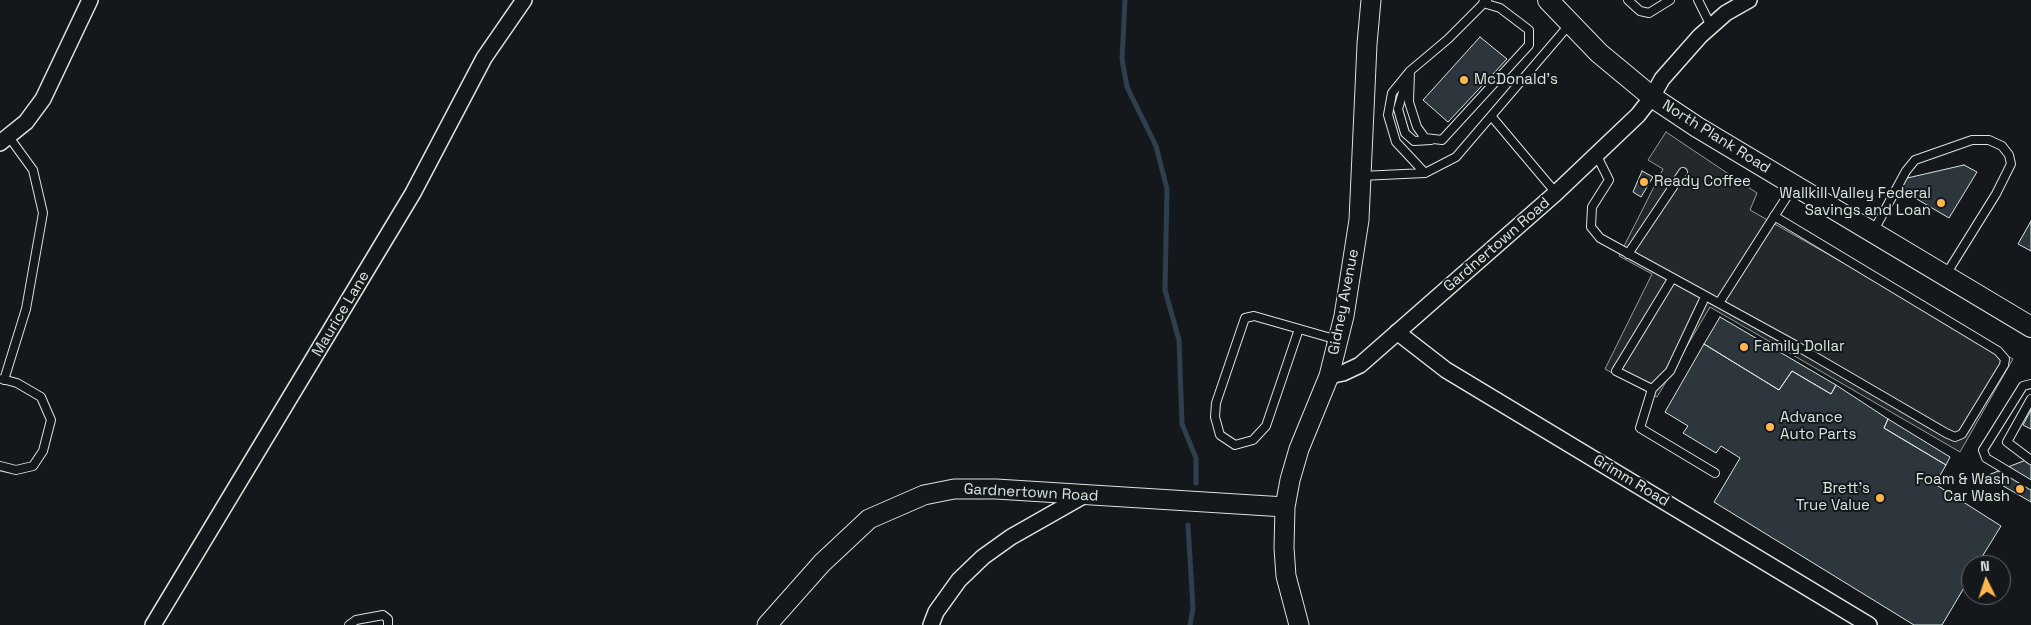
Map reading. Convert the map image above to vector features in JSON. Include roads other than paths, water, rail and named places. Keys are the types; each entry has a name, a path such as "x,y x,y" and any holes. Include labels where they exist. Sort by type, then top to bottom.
{"main road":[{"name":"North Plank Road","path":"1548,0 1599,53 1652,97 1697,127 2031,327"}],"street":[{"path":"4,140 26,122 43,99 90,0"},
{"name":"Maurice Lane","path":"154,625 413,193 484,58 524,0"},
{"name":"Gidney Avenue","path":"1299,625 1286,576 1284,548 1285,508 1299,448 1329,376 1344,316 1359,220 1366,44 1371,0"},
{"name":"Gardnertown Road","path":"1329,376 1343,373 1360,365 1556,193 1597,156 1652,97 1662,79 1711,26 1726,13 1749,0"},
{"name":"Grimm Road","path":"1397,332 1446,370 1869,625"},
{"name":"Gardnertown Road","path":"767,625 851,534 869,519 924,495 954,489 996,489 1285,508"},
{"path":"931,625 936,612 959,580 984,557 1011,537 1086,495"}],"lane":[{"path":"1628,0 1640,11 1650,13 1670,0"},
{"path":"1698,0 1711,26"},
{"path":"1410,71 1398,109 1405,133 1414,141 1442,140 1529,45 1529,30 1500,8 1485,2 1410,71 1392,93 1388,115 1396,142 1426,173"},
{"path":"1361,176 1426,173 1456,157 1570,24"},
{"path":"1410,71 1409,102 1417,127 1425,138 1442,140"},
{"path":"1492,117 1556,193"},
{"path":"0,466 16,470 33,466 43,451 51,420 41,397 17,383 2,379 26,309 43,213 33,170 4,140"},
{"path":"1873,232 1906,171 1915,160 1972,140 1989,140 2002,146 2009,155 2011,164 1996,194 1945,276"},
{"path":"1597,156 1609,180 1592,207 1591,227 1600,238 1879,393 1946,434 1955,438 1962,434 2004,365 2005,359 1998,351 1774,216"},
{"path":"1628,254 1683,172"},
{"path":"1719,303 1794,185"},
{"path":"1652,389 1616,371 1672,279"},
{"path":"1705,297 1670,371 1652,389 1640,428 1715,473"},
{"path":"1298,329 1266,426 1253,440 1235,445 1220,435 1215,417 1216,403 1245,318 1254,316 1338,340"},
{"path":"2031,384 2023,386 1983,450 1986,458 2031,485"},
{"path":"2031,400 2007,442 2031,460"},
{"path":"349,625 356,620 383,615 388,618 388,625"}],"waterway":[{"path":"1125,0 1122,59 1127,87 1156,146 1167,189 1165,290 1179,340 1182,424 1196,458 1196,483"},
{"path":"1188,525 1193,608 1190,625"}],"place":[{"name":"McDonald's","path":"1464,80"},
{"name":"Ready Coffee","path":"1644,182"},
{"name":"Wallkill Valley Federal Savings and Loan","path":"1941,203"},
{"name":"Family Dollar","path":"1744,347"},
{"name":"Advance Auto Parts","path":"1770,427"},
{"name":"Foam & Wash Car Wash","path":"2020,489"},
{"name":"Brett's True Value","path":"1880,498"}]}
